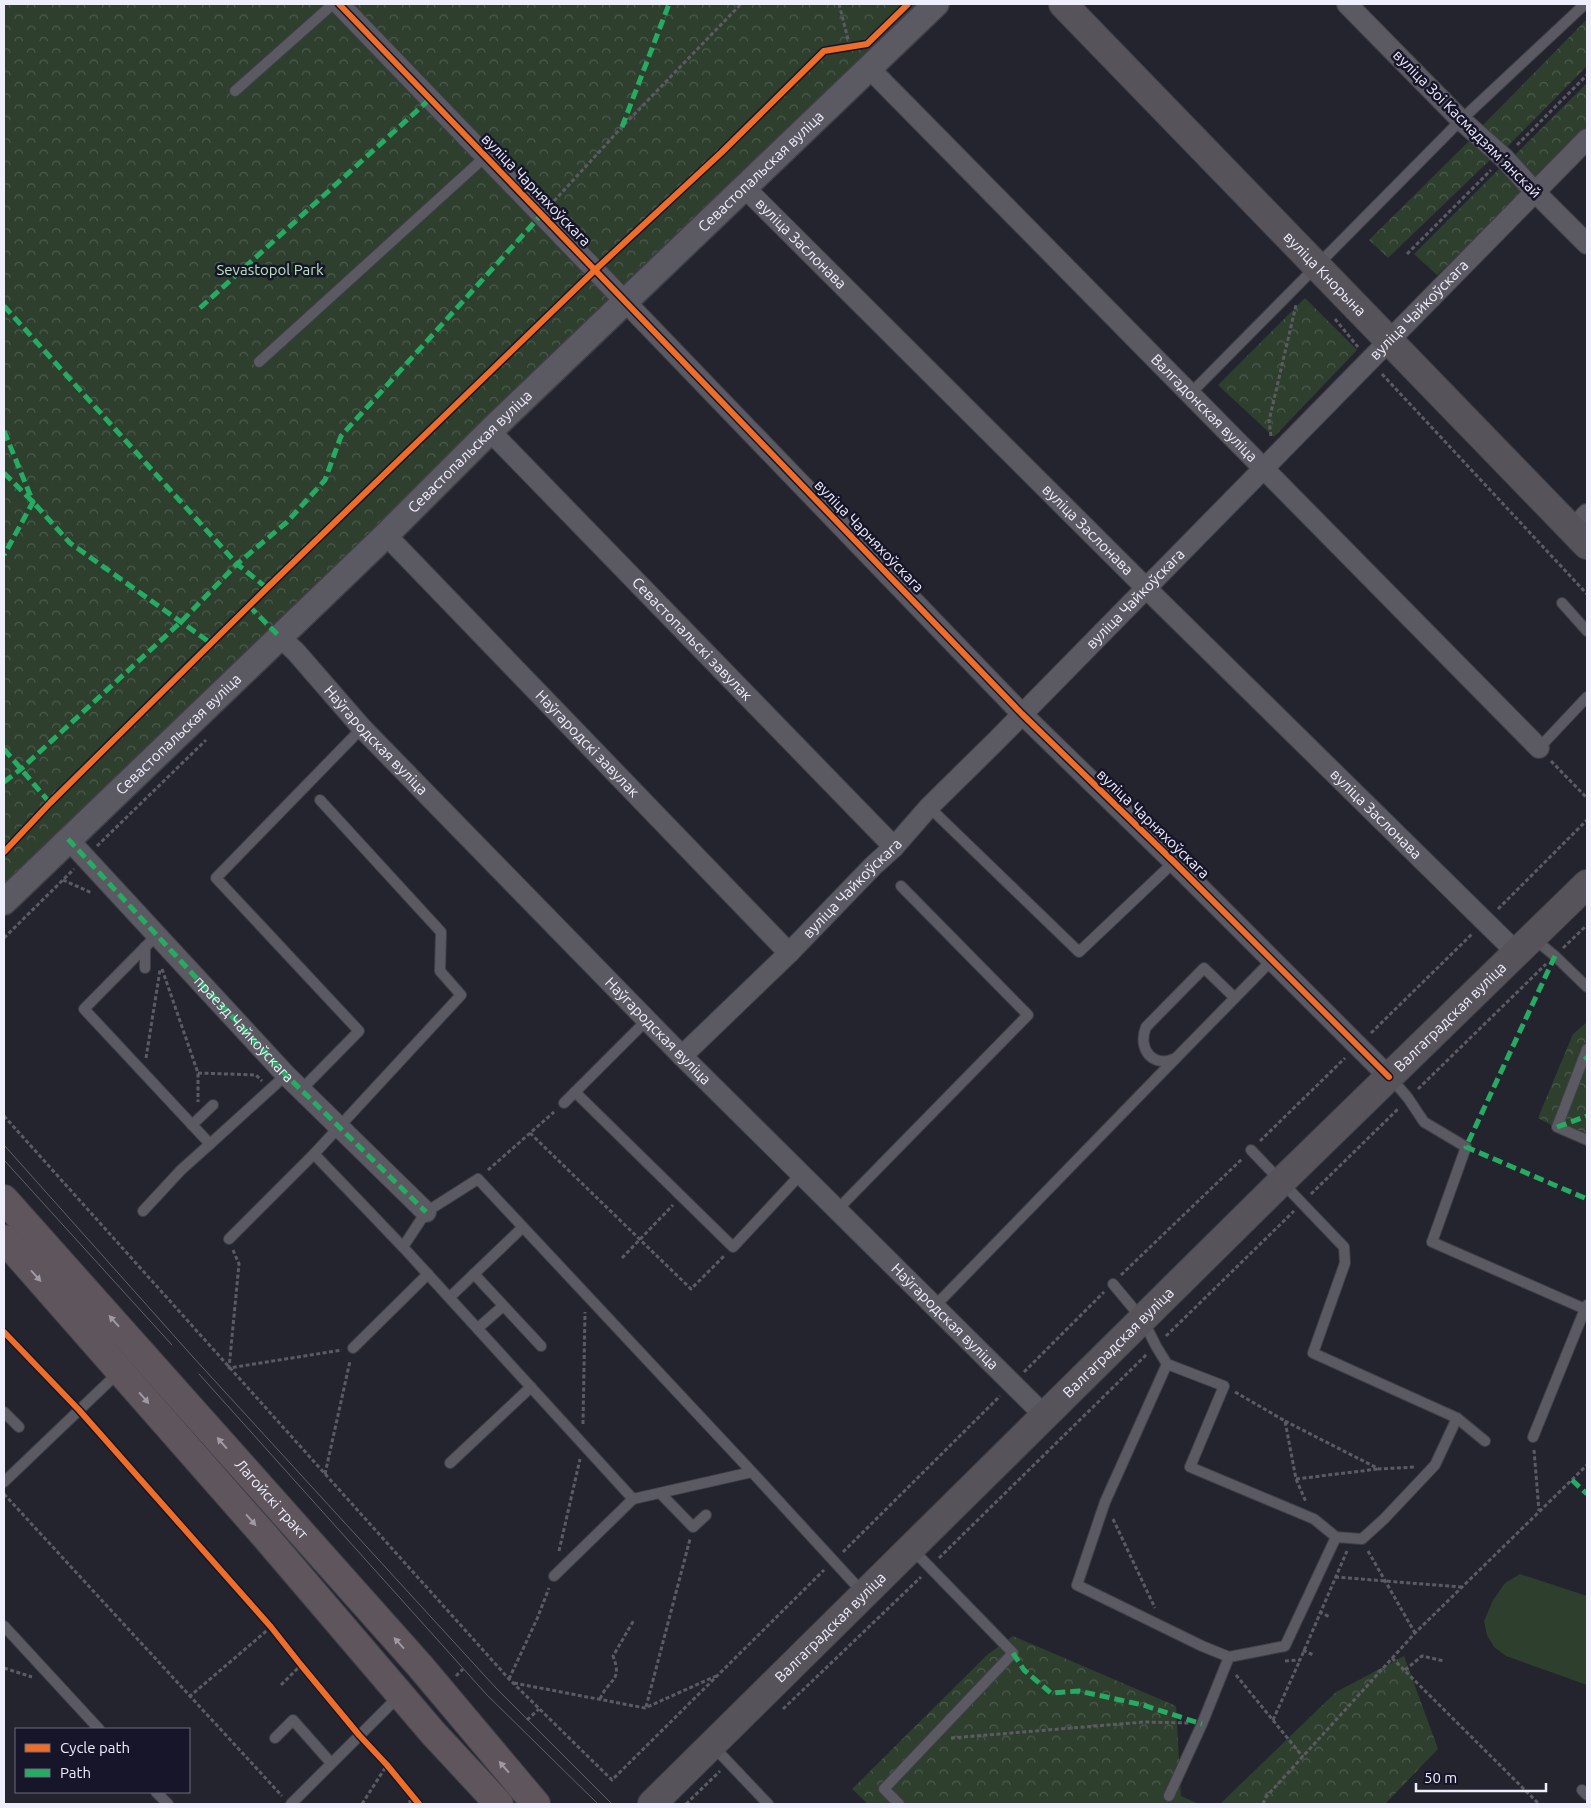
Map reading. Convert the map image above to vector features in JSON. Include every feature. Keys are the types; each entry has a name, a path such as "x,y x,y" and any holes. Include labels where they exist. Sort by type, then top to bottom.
{"main road":[{"name":"вуліца Кнорына","path":"1063,4 1309,273 1389,341 1582,530"},
{"name":"Валгаградская вуліца","path":"652,1804 1282,1181 1587,884"},
{"name":"Лагойскі тракт","path":"4,1199 420,1666 536,1804"},
{"name":"Лагойскі тракт","path":"4,1240 120,1371 433,1733 499,1804"}],"street":[{"name":"вуліца Чарняхоўскага","path":"339,4 626,302 667,334 1022,714 1390,1077"},
{"name":"Севастопальская вуліца","path":"4,902 280,637 490,431 936,4"},
{"name":"вуліца Зоі Касмадзямʼянскай","path":"1347,4 1461,120 1504,158 1587,244"},
{"name":"Валгадонская вуліца","path":"870,69 1190,394 1268,464 1539,748"},
{"name":"вуліца Чайкоўскага","path":"682,1056 789,953 873,866 894,847 929,807 1587,139"},
{"name":"вуліца Заслонава","path":"745,188 1146,588 1525,945"},
{"name":"Севастопальскі завулак","path":"490,431 894,847"},
{"name":"Наўгародскі завулак","path":"386,534 789,953"},
{"name":"Наўгародская вуліца","path":"280,637 296,652 362,728 682,1056 1045,1416"},
{"name":"праезд Чайкоўскага","path":"68,839 150,941 426,1212"}],"lane":[{"path":"235,90 333,4"},
{"path":"1190,394 1461,120 1585,4"},
{"path":"259,362 486,156"},
{"path":"1562,603 1587,631"},
{"path":"1539,748 1587,696"},
{"path":"301,1090 360,1031 216,878 362,728"},
{"path":"229,1239 314,1154 461,995 440,971 442,932 320,800"},
{"path":"929,807 1079,952 1174,862"},
{"path":"837,1210 1028,1015 901,886"},
{"path":"145,968 150,941"},
{"path":"150,941 84,1009 144,1074 195,1122 210,1144"},
{"path":"1525,945 1555,956 1587,987"},
{"path":"934,1307 1272,960"},
{"path":"1176,1058 1162,1061 1151,1057 1144,1049 1143,1035 1146,1027 1204,968 1235,998"},
{"path":"564,1103 648,1020"},
{"path":"1587,1049 1557,1127 1587,1140"},
{"path":"143,1211 181,1170 286,1075"},
{"path":"1390,1077 1408,1098 1424,1122 1466,1147 1432,1242 1586,1307 1533,1438"},
{"path":"575,1092 733,1246 800,1175"},
{"path":"195,1122 213,1105"},
{"path":"1251,1150 1344,1247 1345,1263 1313,1353 1457,1418 1485,1441"},
{"path":"314,1154 478,1328 633,1499"},
{"path":"403,1247 426,1212 478,1179 834,1560 864,1595"},
{"path":"450,1298 522,1228"},
{"path":"353,1348 428,1274"},
{"path":"474,1274 541,1346"},
{"path":"1112,1284 1143,1320 1167,1364 1224,1386 1190,1467 1314,1518 1336,1536 1362,1539 1384,1520 1435,1466 1457,1418"},
{"path":"478,1328 504,1306"},
{"path":"1167,1364 1106,1502 1077,1585 1228,1660 1285,1646 1336,1536"},
{"path":"4,1482 120,1371"},
{"path":"450,1463 531,1387"},
{"path":"4,1412 19,1427"},
{"path":"554,1576 633,1499 752,1472"},
{"path":"660,1493 693,1528 706,1515"},
{"path":"899,1804 884,1789 1013,1653 911,1548"},
{"path":"4,1626 98,1728"},
{"path":"1169,1796 1202,1724 1228,1660"},
{"path":"287,1801 331,1763 400,1694"},
{"path":"274,1738 292,1720 331,1763"},
{"path":"712,1745 768,1804"},
{"path":"157,1793 168,1804"}],"path":[{"path":"542,214 622,127 741,4"},
{"path":"839,4 850,47"},
{"path":"4,852 50,803 268,588 596,270 722,152 824,51 867,44"},
{"path":"1268,464 1269,421 1309,273"},
{"path":"1333,317 1370,360 1587,594"},
{"path":"4,938 212,734"},
{"path":"1539,748 1587,798"},
{"path":"1156,1346 1587,925"},
{"path":"144,1074 160,964 198,1073 195,1122"},
{"path":"198,1073 256,1075 262,1081"},
{"path":"478,1179 564,1103"},
{"path":"4,1116 509,1679 612,1780 1112,1284"},
{"path":"530,1133 691,1289 733,1246"},
{"path":"622,1258 682,1196"},
{"path":"229,1239 238,1264 229,1368"},
{"path":"509,1679 537,1619 554,1576 583,1444 585,1295"},
{"path":"4,1332 79,1410 271,1627 359,1735 419,1804"},
{"path":"229,1368 353,1348 325,1475"},
{"path":"1224,1386 1285,1421 1379,1469"},
{"path":"1285,1421 1296,1479 1314,1518"},
{"path":"1533,1438 1539,1511"},
{"path":"1263,1804 1266,1797 1415,1633 1587,1465"},
{"path":"1296,1479 1379,1469 1435,1466"},
{"path":"4,1494 189,1697 287,1801"},
{"path":"1106,1502 1165,1629"},
{"path":"645,1708 693,1528"},
{"path":"1362,1539 1415,1633"},
{"path":"1318,1575 1462,1587"},
{"path":"600,1699 604,1690 615,1679 617,1668 613,1656 634,1620"},
{"path":"189,1697 271,1627"},
{"path":"1405,1670 1422,1656 1444,1661"},
{"path":"1392,1658 1539,1804"},
{"path":"1228,1660 1303,1757"},
{"path":"1273,1720 1300,1660"},
{"path":"281,1685 301,1665"},
{"path":"456,1677 463,1669"},
{"path":"513,1683 645,1708 718,1674"},
{"path":"527,1720 539,1708"},
{"path":"931,1740 1144,1722 1202,1724"},
{"path":"362,1804 387,1765"},
{"path":"410,1794 410,1804"}],"green space":[{"name":"Sevastopol Park","path":"4,4 926,4 4,897"},
{"path":"1587,19 1587,66 1505,149 1482,126"},
{"path":"1587,83 1587,132 1536,184 1511,159"},
{"path":"1471,139 1491,159 1388,258 1369,240"},
{"path":"1501,167 1527,190 1437,275 1414,254"},
{"path":"1305,298 1357,350 1274,437 1218,385"},
{"path":"1587,1022 1587,1144 1538,1118 1573,1034"},
{"path":"1520,1574 1587,1596 1587,1685 1506,1656 1494,1647 1487,1635 1484,1621 1493,1600 1505,1583"},
{"path":"1013,1636 1176,1706 1181,1796 1199,1804 868,1804 852,1789 987,1655"},
{"path":"1404,1656 1438,1749 1385,1804 1220,1804 1336,1692"}],"tram line":[{"path":"4,1145 193,1357 496,1688 612,1804"},
{"path":"4,1160 172,1345"},
{"path":"199,1374 487,1695 598,1804"}],"marked path":[{"path":"622,127 669,4"},
{"path":"200,308 431,98"},
{"path":"4,782 21,769 182,621 237,564 287,522 325,480 341,436 542,214"},
{"path":"4,306 237,564 267,588"},
{"path":"4,431 33,502 4,555"},
{"path":"4,473 70,543 212,644"},
{"path":"249,606 280,637"},
{"path":"4,749 50,803"},
{"path":"68,839 286,1075 426,1212"},
{"path":"1555,956 1466,1147 1587,1199"},
{"path":"1557,1127 1587,1116"},
{"path":"1572,1480 1587,1494"},
{"path":"1013,1653 1024,1670 1051,1693 1079,1691 1143,1705 1202,1724"}],"cycle path":[{"path":"339,4 1022,714 1174,862 1389,1077"},
{"path":"4,852 50,803 267,588 595,270 722,152 824,51 867,44 908,4"},
{"path":"4,1332 79,1410 271,1627 359,1735 419,1804"}]}
